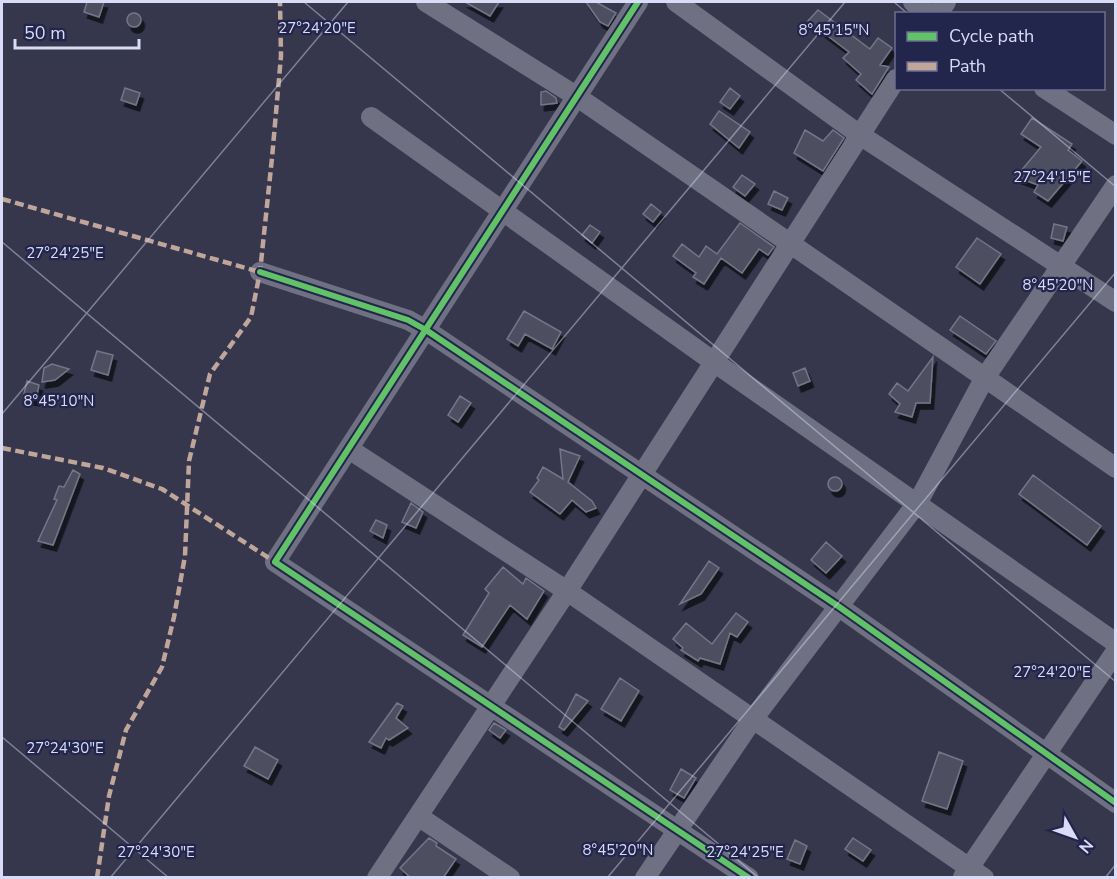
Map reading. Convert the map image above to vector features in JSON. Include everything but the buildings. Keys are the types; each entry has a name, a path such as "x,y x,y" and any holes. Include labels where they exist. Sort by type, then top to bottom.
{"street":[{"path":"426,2 576,96 789,245 1116,468"},
{"path":"638,2 275,562 749,878"},
{"path":"676,2 860,135 1116,302"},
{"path":"913,2 927,12"},
{"path":"377,878 567,591 895,82"},
{"path":"1047,90 1116,135"},
{"path":"371,117 714,362 918,502 1116,643"},
{"path":"645,878 753,719 918,502 984,379 1116,185"},
{"path":"260,272 408,320 426,330 838,606 1045,755 1116,803"},
{"path":"349,449 567,591 972,874 1045,755 1116,651"},
{"path":"418,816 510,878"}],"marked path":[{"path":"97,878 109,796 126,730 162,667 174,617 185,556 189,461 210,374 251,317 260,272 272,158 281,56 280,2"},
{"path":"2,199 260,272"},
{"path":"2,448 103,468 162,489 275,562"}],"cycle path":[{"path":"638,2 275,562 749,878"},
{"path":"260,272 408,320 426,330 838,606 1116,803"}]}
